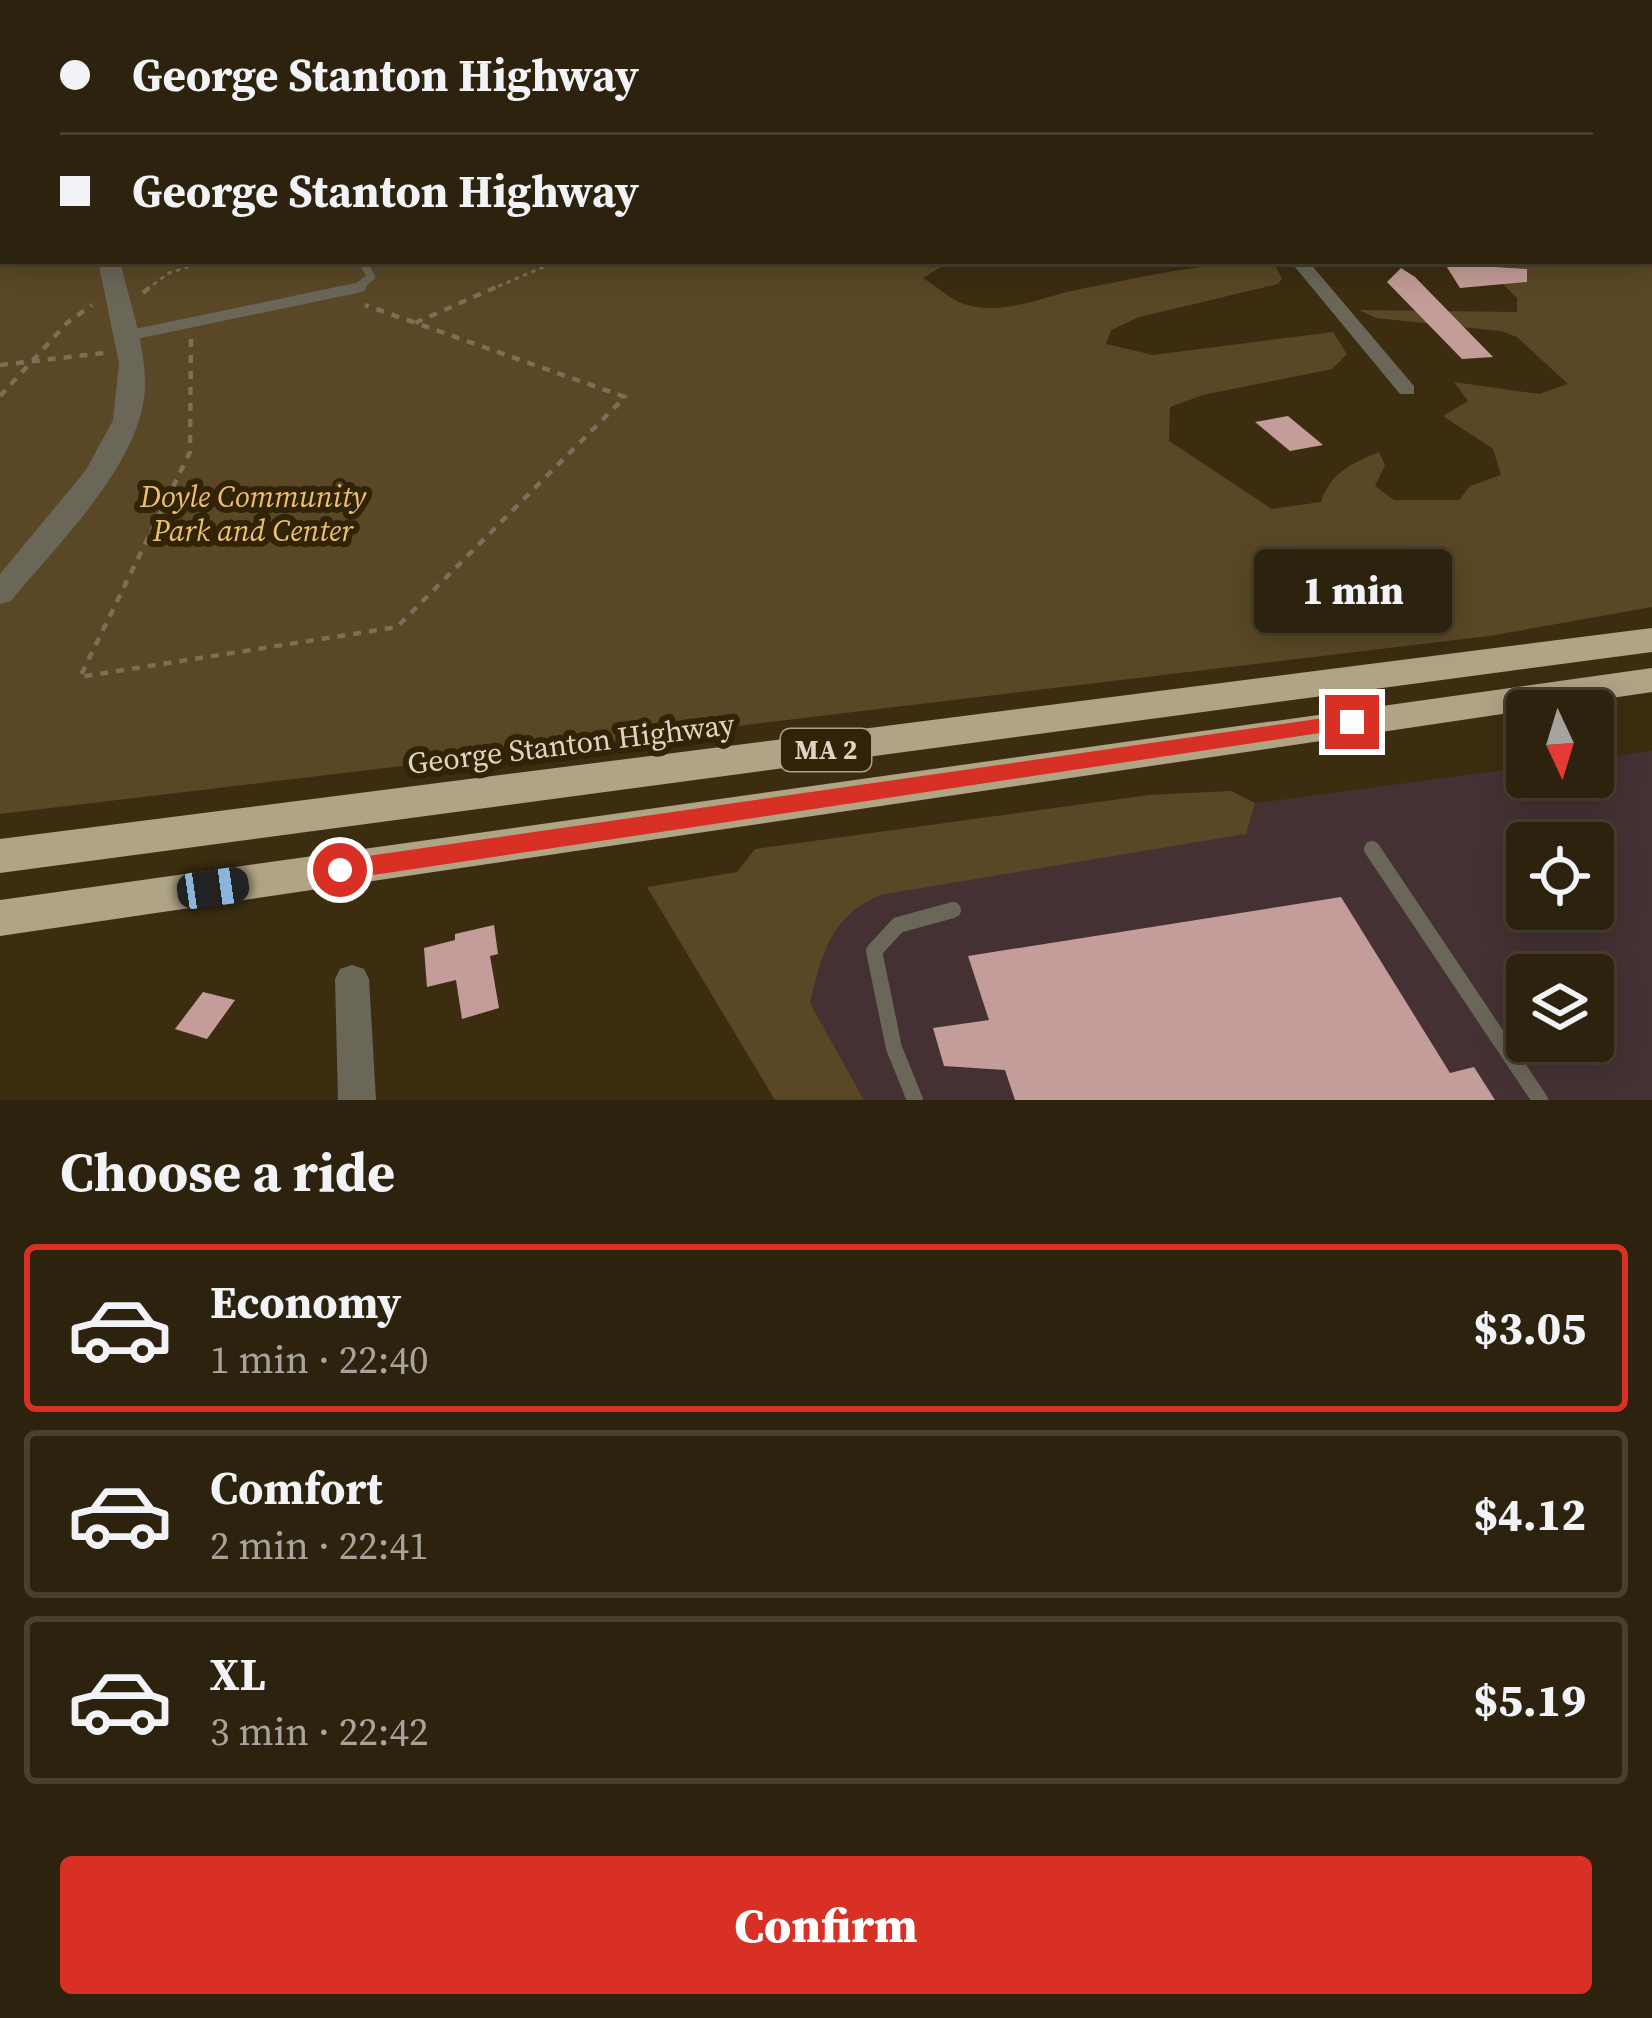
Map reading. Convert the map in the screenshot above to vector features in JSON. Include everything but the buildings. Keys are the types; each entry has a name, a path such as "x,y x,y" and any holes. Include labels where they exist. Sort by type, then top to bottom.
{"highway":[{"path":"1352,680 1652,618"},
{"name":"George Stanton Highway","path":"0,856 1652,640"},
{"name":"MA 2","path":"0,918 1652,680"}],"street":[{"path":"0,594 113,452 129,423 133,392 110,264"},
{"path":"1302,264 1407,390"},
{"path":"352,979 357,1100"}],"lane":[{"path":"127,343 260,305 337,295 370,282 364,264"},
{"path":"1372,849 1540,1100"},
{"path":"915,1100 894,1048 874,951 904,918 953,910"}],"path":[{"path":"138,296 169,273 197,264"},
{"path":"415,323 550,264"},
{"path":"191,323 190,452 80,677 397,627 625,397 337,295"},
{"path":"0,396 79,313 101,303"},
{"path":"0,365 127,343"}],"shaded area":[{"path":"1652,751 1652,1100 864,1100 737,872 1506,770 1506,798 1614,798 1614,756"}],"green space":[{"name":"Doyle Community Park and Center","path":"0,264 946,264 923,278 958,302 985,308 1177,270 1274,264 1282,278 1278,284 1139,317 1111,330 1106,344 1153,355 1333,332 1347,354 1332,369 1203,395 1170,407 1169,441 1272,509 1321,502 1336,476 1379,452 1385,465 1375,486 1394,500 1459,500 1470,486 1501,475 1493,449 1443,416 1468,401 1454,382 1539,394 1568,384 1517,337 1501,331 1376,318 1359,310 1517,312 1517,298 1492,273 1496,265 1652,264 1652,607 1489,636 0,814"},
{"path":"1231,791 1255,803 1246,834 880,895 850,914 824,953 810,1003 864,1100 775,1100 647,887 737,872 755,849 1149,795"}],"route":[{"path":"340,870 773,803 1352,722"}]}
